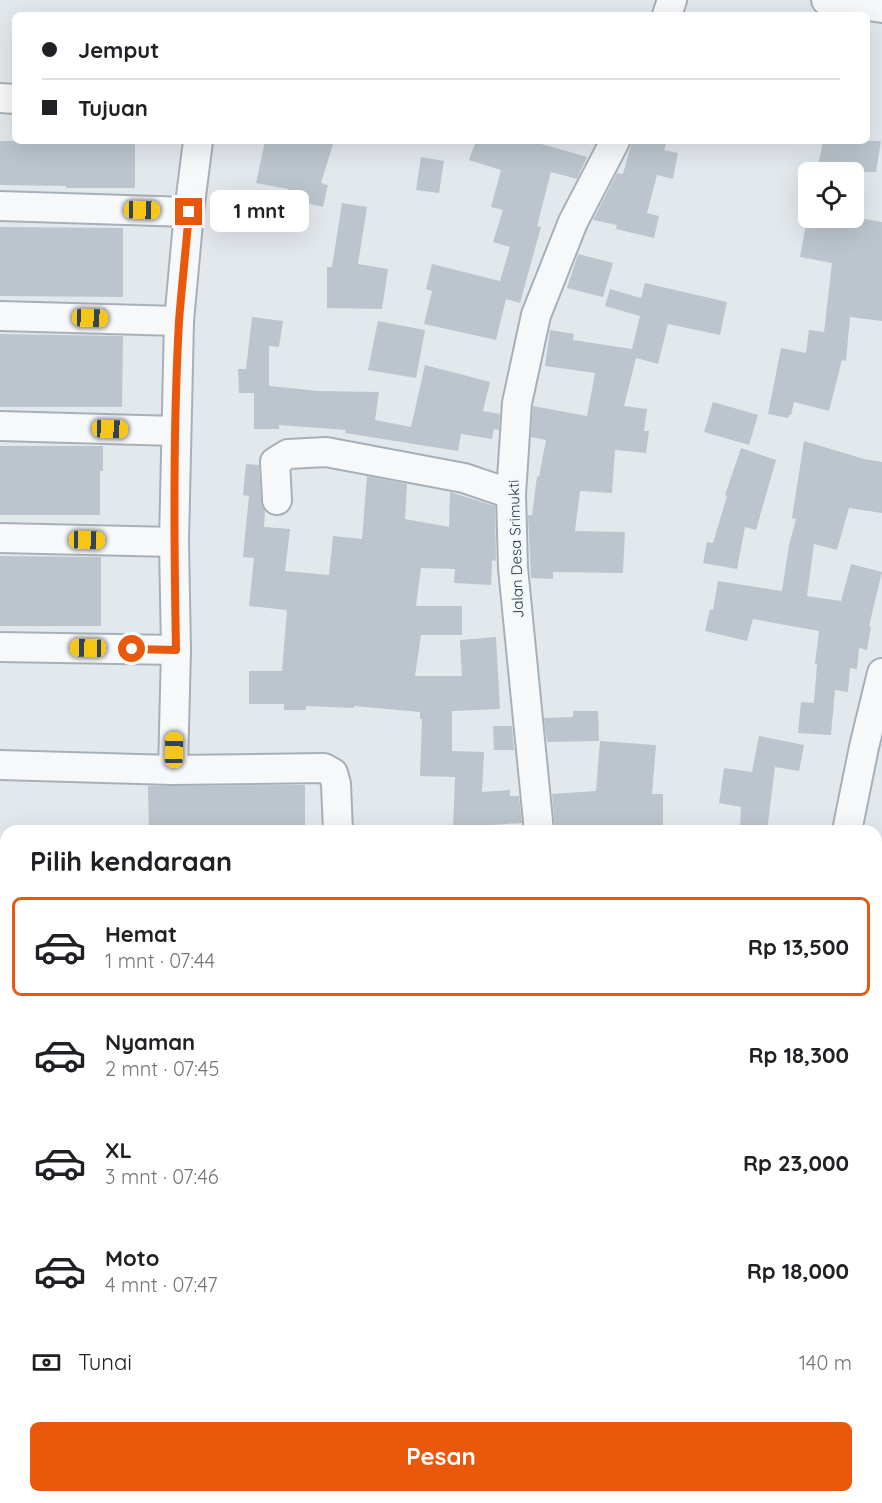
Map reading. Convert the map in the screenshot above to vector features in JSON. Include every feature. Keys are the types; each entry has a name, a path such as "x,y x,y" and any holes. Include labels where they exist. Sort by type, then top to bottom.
{"street":[{"path":"826,0 882,8"},
{"path":"173,770 176,650 174,542 179,321 198,144"},
{"name":"Jalan Desa Srimukti","path":"538,825 513,568 511,494 517,403 536,315 573,222 613,144"},
{"path":"0,206 189,212"},
{"path":"0,316 179,321"},
{"path":"0,426 176,431"},
{"path":"277,500 275,462 288,454 326,452 464,478 511,494"},
{"path":"0,538 174,542"},
{"path":"0,647 176,650"},
{"path":"848,825 882,673"},
{"path":"0,765 173,770 312,768 329,770 336,784 338,825"}],"building":[{"path":"0,141 12,141 12,144 135,144 135,188 0,185"},
{"path":"870,141 881,141 876,172 864,172 864,162 819,162 822,144 870,144"},
{"path":"264,144 333,144 321,183 328,185 323,207 286,198 288,189 256,183"},
{"path":"475,144 542,144 587,157 577,179 551,172 537,226 541,227 520,303 506,299 496,340 424,324 432,291 426,289 432,264 500,281 510,247 493,242 503,210 491,207 501,170 469,160"},
{"path":"631,144 666,144 664,150 678,153 673,179 657,175 647,213 659,216 654,238 616,229 617,225 593,220 617,173 623,174"},
{"path":"421,157 444,161 439,193 416,190"},
{"path":"342,203 367,207 358,264 388,269 382,309 327,308 327,267 332,267"},
{"path":"864,219 882,222 882,321 850,317 846,361 842,360 829,411 794,402 788,418 768,414 781,348 806,353 809,330 824,332 832,263 800,257 805,228 864,228"},
{"path":"0,227 123,228 123,297 0,296"},
{"path":"578,254 613,263 603,297 567,288"},
{"path":"645,283 727,302 720,335 668,324 658,364 636,358 624,406 647,409 644,431 649,431 646,453 615,450 612,493 580,491 575,531 625,532 623,573 553,572 553,579 531,578 528,515 532,515 537,476 539,477 546,440 531,437 533,406 587,416 595,373 545,366 550,330 574,334 573,340 632,349 640,316 605,306 610,289 641,298"},
{"path":"252,317 283,321 279,347 269,346 269,386 319,391 379,392 375,420 411,427 425,365 490,382 483,411 500,414 499,430 494,429 492,439 461,434 458,451 345,433 346,430 279,425 279,429 254,429 254,393 239,393 238,369 246,369"},
{"path":"378,321 425,330 416,378 368,370"},
{"path":"0,334 123,336 122,407 0,407"},
{"path":"713,402 758,415 749,445 704,432"},
{"path":"804,441 882,462 882,513 849,508 837,550 814,544 807,596 841,601 851,564 882,572 869,626 871,627 867,650 859,648 857,669 850,668 848,692 835,690 831,735 798,733 801,702 814,703 819,631 753,619 747,641 705,631 710,609 713,610 718,581 782,591 789,545 796,519 792,518"},
{"path":"0,446 103,446 103,471 100,471 100,515 0,515"},
{"path":"741,448 776,460 756,530 745,527 737,569 703,563 707,542 713,543 727,496 725,495"},
{"path":"246,464 259,465 261,501 265,511 264,527 290,529 285,571 329,575 333,536 362,539 367,476 407,484 405,519 449,527 450,492 495,506 496,561 492,560 491,585 454,583 455,569 421,568 416,606 462,606 462,635 421,635 415,676 462,676 460,640 496,637 500,709 452,711 452,751 484,752 482,792 510,790 510,796 519,796 522,823 453,825 455,777 420,776 422,719 420,719 420,712 354,706 354,708 306,706 306,710 284,710 284,704 249,704 249,671 282,671 287,610 249,606 254,558 243,557 249,496 243,495"},
{"path":"0,556 101,557 101,626 0,626"},
{"path":"573,711 598,711 599,741 547,742 544,718 573,717"},
{"path":"493,726 512,726 514,750 494,750"},
{"path":"759,736 804,745 799,771 775,767 768,825 740,825 741,807 719,803 724,768 752,772"},
{"path":"600,741 656,745 652,794 663,794 663,825 555,825 552,794 596,791"},
{"path":"305,785 305,825 149,825 148,786"}],"route":[{"path":"132,649 176,650 174,542 179,321 189,212"}]}
